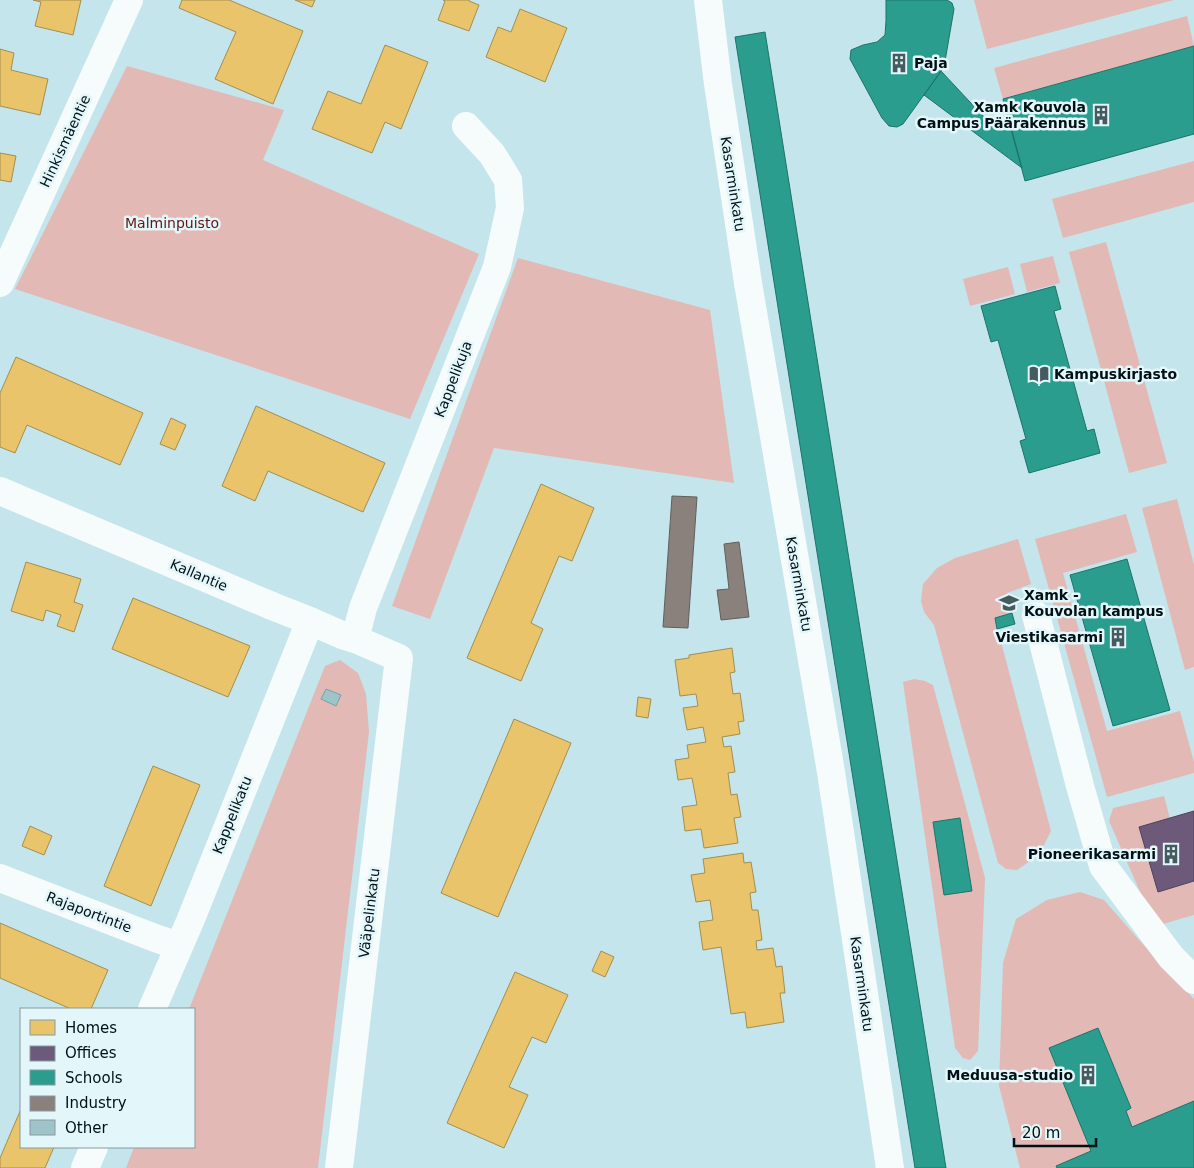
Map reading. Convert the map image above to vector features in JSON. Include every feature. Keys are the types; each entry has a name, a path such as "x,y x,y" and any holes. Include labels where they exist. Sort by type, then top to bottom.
{"street":[{"name":"Hinkismäentie","path":"0,282 129,0"},
{"name":"Kasarminkatu","path":"708,0 718,84 747,274 831,772 890,1168"},
{"name":"Kappelikuja","path":"355,638 367,599 496,267 510,208 508,180 492,154 466,126"},
{"name":"Kallantie","path":"0,491 399,658"},
{"path":"1036,615 1082,794 1103,866 1171,957 1194,980"},
{"name":"Kappelikatu","path":"152,1008 191,919 310,620"},
{"name":"Vääpelinkatu","path":"339,1168 399,658"},
{"name":"Rajaportintie","path":"0,878 179,946"},
{"path":"85,1168 94,1148"}],"green space":[{"path":"974,0 1174,0 987,49"},
{"path":"1187,16 1194,46 1003,99 994,68"},
{"name":"Malminpuisto","path":"127,66 284,110 263,160 479,254 410,419 15,289"},
{"path":"1194,161 1194,202 1063,238 1052,199"},
{"path":"1106,242 1167,463 1129,473 1069,252"},
{"path":"1053,256 1060,283 1027,292 1020,264"},
{"path":"518,258 710,310 734,483 494,448 430,619 392,606"},
{"path":"1008,267 1015,294 970,306 963,279"},
{"path":"1177,499 1194,565 1194,667 1185,670 1142,508"},
{"path":"1126,514 1137,552 1063,573 1107,731 1180,711 1194,762 1194,773 1107,797 1035,539"},
{"path":"1018,539 1031,584 1007,593 1012,613 995,619 1051,831 1041,851 1017,870 1006,869 998,863 934,625 924,612 921,601 923,584 937,568 955,558"},
{"path":"340,660 358,673 366,694 369,732 318,1168 126,1168 134,1148 195,1148 195,1008 189,1008 325,666"},
{"path":"914,679 933,685 985,878 978,1051 970,1060 963,1058 955,1048 903,682"},
{"path":"1164,796 1170,819 1158,891 1194,881 1194,915 1163,924 1141,894 1109,821 1113,808"},
{"path":"1080,892 1104,900 1194,999 1194,1168 1020,1168 999,1086 1003,963 1016,919 1047,900"}],"building: Homes":[{"path":"33,0 81,0 73,35 35,26 41,2"},
{"path":"182,0 229,0 303,31 273,104 215,79 236,32 179,8"},
{"path":"295,0 315,0 312,7"},
{"path":"443,0 469,0 479,5 469,31 438,20 445,1"},
{"path":"520,9 567,28 545,82 486,57 498,27 511,32"},
{"path":"385,45 428,62 401,129 385,122 372,153 312,129 328,91 361,104"},
{"path":"0,49 14,53 11,70 48,79 40,115 0,106"},
{"path":"0,153 16,156 11,182 0,180"},
{"path":"16,357 143,413 120,465 27,425 15,453 0,447 0,393"},
{"path":"256,406 385,463 363,512 268,471 255,501 222,486"},
{"path":"171,418 186,425 175,450 160,444"},
{"path":"541,484 594,508 572,561 559,556 531,623 543,629 521,681 467,658"},
{"path":"26,562 81,579 74,602 83,605 74,632 57,626 61,615 46,610 43,621 11,611"},
{"path":"133,598 250,646 228,697 112,649"},
{"path":"732,648 735,672 730,673 733,694 740,693 744,721 738,722 740,734 722,737 724,747 731,746 735,772 728,773 731,795 737,794 741,817 734,818 738,843 704,848 701,829 685,831 682,807 697,805 692,778 678,780 675,760 689,758 687,745 706,742 703,727 687,730 683,708 698,706 696,694 680,696 675,660 689,658 689,655"},
{"path":"638,697 651,699 648,718 636,716"},
{"path":"514,719 571,743 498,917 441,893"},
{"path":"153,766 200,785 151,906 104,886"},
{"path":"30,826 52,836 44,855 22,846"},
{"path":"743,853 744,863 751,862 756,892 750,893 752,910 758,910 762,940 756,941 757,950 773,948 776,967 782,966 785,993 780,993 784,1022 747,1028 745,1012 731,1014 721,947 703,950 699,922 713,920 710,900 696,902 691,875 705,873 703,859"},
{"path":"0,923 108,970 91,1008 69,1008 0,978"},
{"path":"601,951 614,957 605,977 592,971"},
{"path":"515,972 568,995 546,1043 532,1037 509,1087 528,1095 504,1148 447,1123"},
{"path":"20,1111 20,1148 54,1148 45,1168 0,1168 0,1158"}],"building: Offices":[{"name":"Pioneerikasarmi","path":"1194,811 1194,881 1158,892 1139,827"}],"building: Schools":[{"name":"Paja","path":"886,0 947,0 952,3 954,9 944,67 903,124 897,127 889,126 882,118 850,59 851,50 877,42 885,35"},
{"path":"765,32 946,1168 915,1168 735,37"},
{"name":"Xamk Kouvola Campus Päärakennus","path":"1194,46 1194,134 1025,181 1003,99"},
{"path":"941,71 983,116 1012,131 1022,168 924,95"},
{"name":"Kampuskirjasto","path":"1055,286 1061,309 1054,311 1087,431 1094,429 1100,453 1029,473 1020,441 1026,439 998,340 991,342 981,306"},
{"name":"Viestikasarmi","path":"1127,559 1170,710 1113,726 1070,575"},
{"path":"1012,613 1015,624 997,629 995,618"},
{"path":"960,818 972,891 944,895 933,822"},
{"name":"Meduusa-studio","path":"1098,1028 1131,1108 1126,1111 1132,1127 1194,1101 1194,1168 1057,1168 1056,1166 1091,1151 1049,1048"}],"building: Industry":[{"path":"672,496 697,497 688,628 663,627"},
{"path":"739,542 749,617 721,620 717,590 729,589 724,544"}],"building: Other":[{"path":"326,689 341,695 336,706 321,699"}],"place":[{"name":"Paja","path":"899,63"},
{"name":"Xamk Kouvola Campus Päärakennus","path":"1101,115"},
{"name":"Kampuskirjasto","path":"1039,374"},
{"name":"Xamk - Kouvolan kampus","path":"1009,603"},
{"name":"Viestikasarmi","path":"1118,637"},
{"name":"Pioneerikasarmi","path":"1171,854"},
{"name":"Meduusa-studio","path":"1088,1075"}]}
